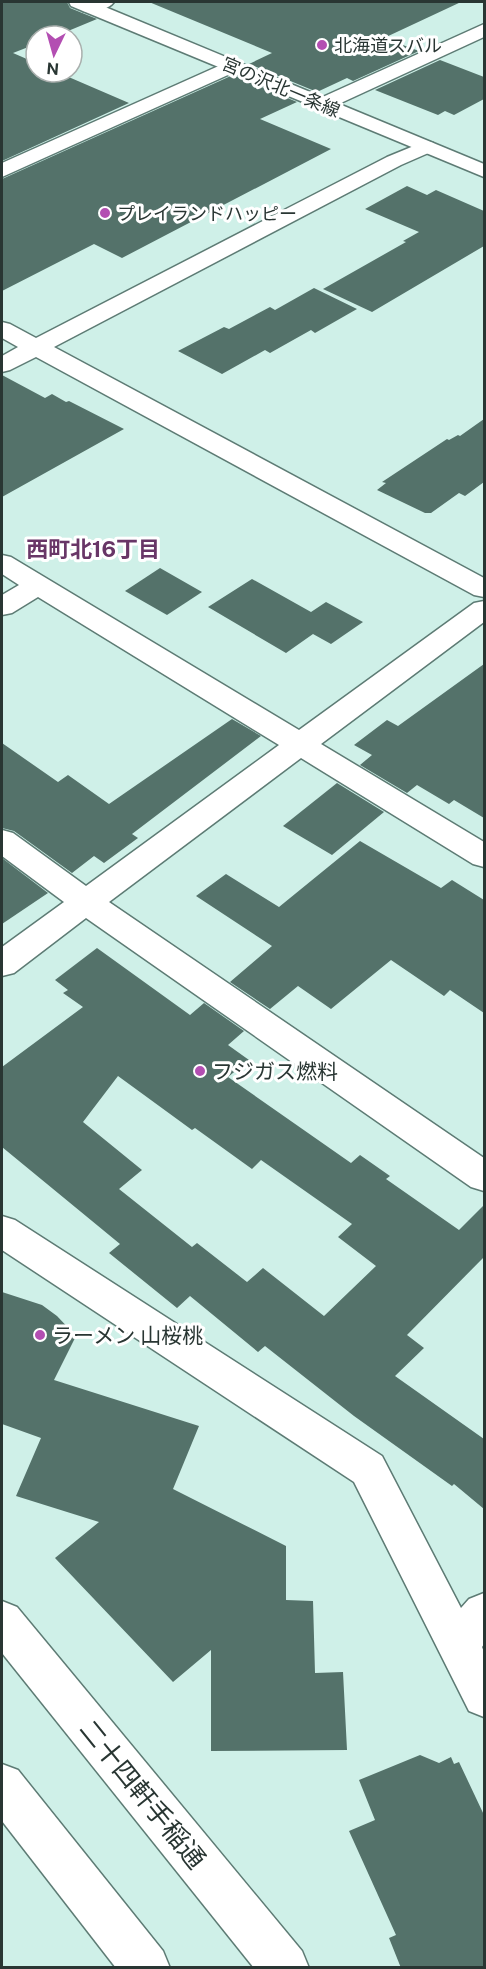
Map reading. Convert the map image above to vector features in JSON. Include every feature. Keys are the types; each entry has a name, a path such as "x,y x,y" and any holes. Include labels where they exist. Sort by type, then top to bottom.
{"street":[{"name":"宮の沢北一条線","path":"91,3 232,66 484,171"},
{"path":"323,104 484,30"},
{"path":"2,171 232,66"},
{"path":"2,365 394,161 426,147"},
{"path":"2,329 484,589"},
{"path":"2,563 484,856"},
{"path":"2,607 39,585"},
{"path":"2,964 484,609"},
{"path":"2,841 86,902 484,1177"},
{"path":"2,1231 368,1469 471,1628 484,1696"},
{"name":"二十四軒手稲通","path":"2,1620 285,1968"},
{"path":"2,1786 146,1968"}],"building":[{"path":"2,2 67,2 70,8 97,19 84,24 24,24 24,49 13,53 24,58 24,84 84,84 129,103 2,161"},
{"name":"北海道スバル","path":"149,2 461,2 384,38 419,51 353,81 347,78 317,92 249,64 272,53"},
{"path":"440,60 484,77 484,99 454,115 445,111 438,115 375,90"},
{"name":"プレイランドハッピー","path":"233,75 297,102 260,119 331,149 122,258 94,244 2,291 2,179"},
{"path":"407,186 427,195 436,190 484,211 484,246 372,312 323,289 406,242 403,241 419,232 365,209"},
{"path":"314,288 357,309 315,333 311,330 270,353 265,350 222,374 178,351 224,327 229,329 270,307 275,310"},
{"path":"2,375 45,398 52,394 124,429 2,497"},
{"path":"484,419 484,482 465,496 459,493 431,513 425,513 377,490 386,483 382,482 447,439 460,436"},
{"path":"160,568 202,592 167,615 125,591"},
{"path":"252,579 311,612 326,602 363,622 331,644 313,634 286,653 208,607"},
{"path":"484,664 484,818 454,800 449,804 417,785 407,793 360,765 372,755 354,745 387,720 398,726"},
{"path":"232,719 261,736 132,834 138,838 104,863 94,856 72,873 14,831 2,828 2,743 58,782 68,775 109,804"},
{"path":"337,783 384,812 332,855 283,826"},
{"path":"360,841 441,888 452,880 484,900 484,1013 450,990 444,996 391,960 331,1009 298,986 270,1009 230,982 272,946 196,896 226,874 279,907"},
{"path":"2,858 48,893 2,924"},
{"path":"97,948 190,1015 204,1003 244,1031 228,1045 249,1060 228,1077 351,1163 360,1155 390,1176 386,1179 459,1230 484,1205 484,1257 407,1335 424,1348 395,1376 484,1439 484,1509 454,1484 452,1486 354,1416 265,1346 258,1352 190,1296 177,1308 109,1253 120,1244 2,1147 2,1067 83,1007 63,993 68,990 55,980","holes":["118,1076 192,1130 195,1128 252,1169 261,1160 352,1224 338,1237 376,1266 324,1316 263,1268 247,1282 197,1243 192,1247 119,1189 142,1170 83,1122"]},
{"path":"2,1292 42,1305 57,1316 76,1336 54,1380 199,1426 173,1489 286,1546 286,1600 313,1601 315,1673 343,1672 347,1750 211,1751 211,1650 173,1682 55,1558 99,1522 16,1496 41,1438 2,1424"},
{"path":"420,1755 439,1763 451,1757 454,1764 459,1762 484,1815 484,1968 401,1968 389,1938 396,1935 349,1831 375,1820 359,1780"}],"place":[{"name":"北海道スバル","path":"322,45"},
{"name":"プレイランドハッピー","path":"105,213"},
{"name":"フジガス燃料","path":"200,1071"},
{"name":"ラーメン 山桜桃","path":"40,1335"}],"district":[{"name":"西町北16丁目","path":"93,549"}]}
